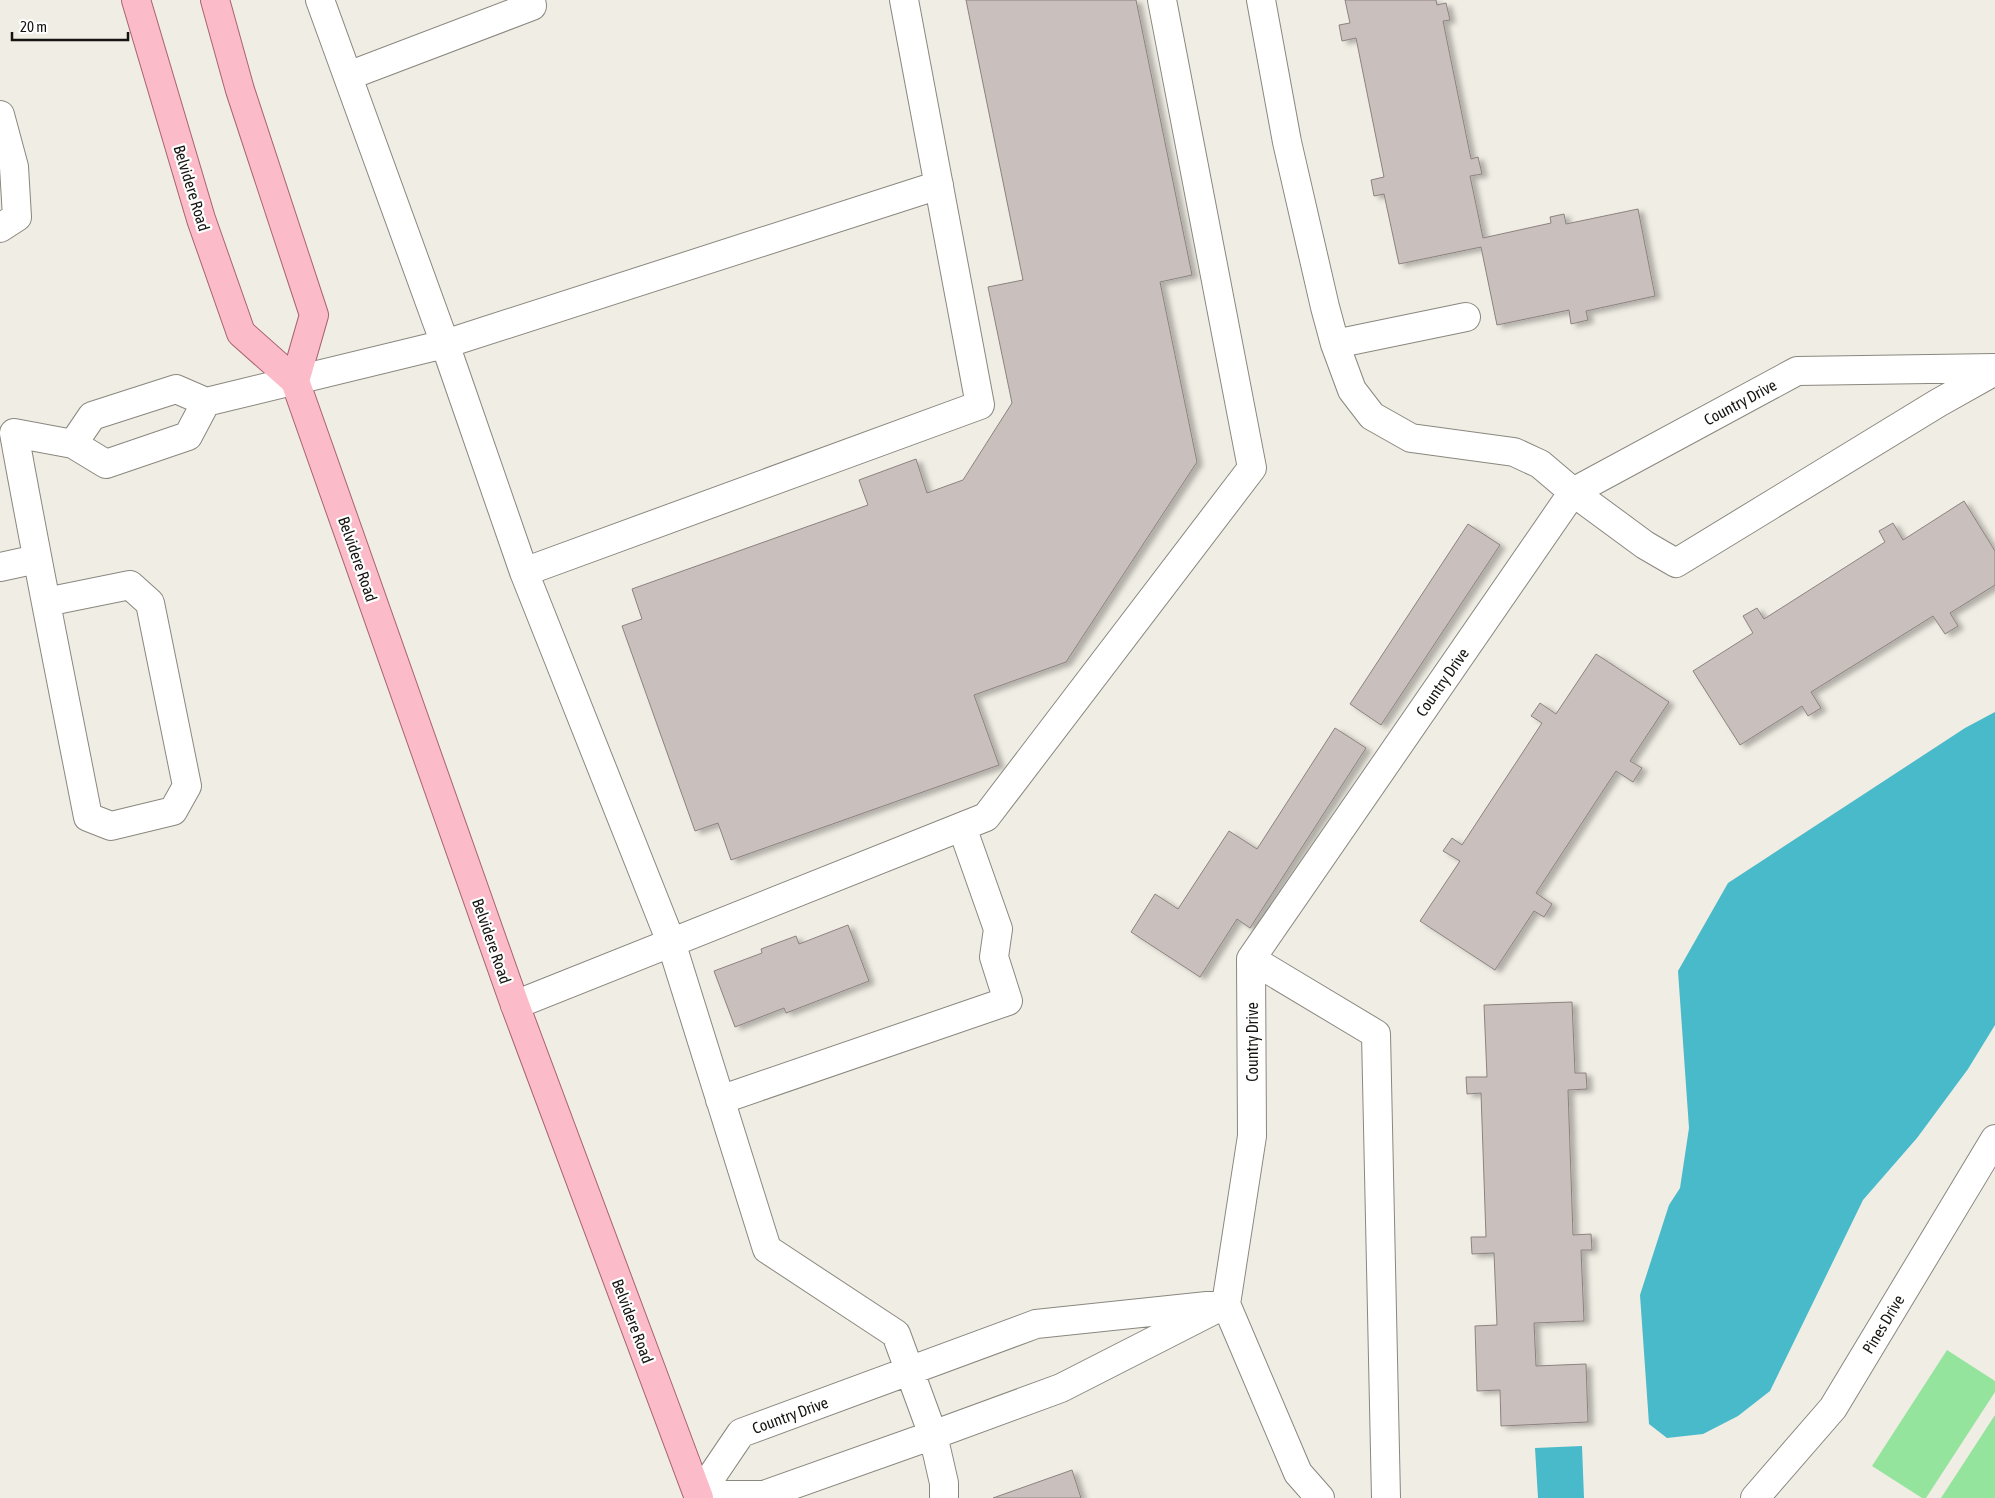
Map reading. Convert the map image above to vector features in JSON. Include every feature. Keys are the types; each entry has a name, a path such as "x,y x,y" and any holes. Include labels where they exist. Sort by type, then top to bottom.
{"main road":[{"name":"Belvidere Road","path":"136,0 201,219 241,333 295,381 515,1005 699,1497"},
{"path":"216,0 240,90 314,315 295,381"}],"street":[{"path":"320,0 445,344 524,572 671,942 767,1249 896,1334 933,1435 944,1483 944,1498"},
{"path":"348,76 532,6 531,0"},
{"path":"524,572 980,405 904,0"},
{"path":"515,1005 986,817 1252,468 1162,0"},
{"path":"1260,0 1287,142 1335,344 1352,390 1372,416 1411,438 1514,452 1540,464 1573,492 1645,545 1676,563 1995,369"},
{"path":"0,115 14,167 17,217 0,228"},
{"path":"73,444 92,416 167,392 176,390 206,402 445,344 939,184"},
{"path":"1335,344 1466,317"},
{"name":"Country Drive","path":"699,1497 741,1433 1036,1324 1226,1304 1252,1136 1251,959 1573,492 1797,371 1995,369"},
{"path":"46,602 130,585 150,603 187,786 173,811 111,826 88,816 46,602 7,428 73,444 106,464 188,436 206,402"},
{"path":"0,567 37,559"},
{"path":"720,1100 1008,1001 994,957 998,929 962,826"},
{"path":"1251,959 1376,1034 1386,1498"},
{"name":"Pines Drive","path":"1755,1498 1833,1408 1995,1139"},
{"path":"699,1497 764,1495 933,1435 1061,1388 1226,1304 1298,1473 1320,1498"}],"green space":[{"path":"1947,1350 1995,1381 1995,1392 1926,1498 1922,1498 1872,1466"},
{"path":"1995,1415 1995,1498 1941,1498"}],"water":[{"path":"1995,712 1995,1025 1968,1069 1917,1138 1863,1200 1770,1391 1738,1416 1703,1434 1667,1438 1649,1424 1640,1295 1669,1205 1680,1188 1689,1128 1678,971 1728,883 1965,728"},
{"path":"1582,1446 1584,1498 1538,1498 1535,1448"}],"building":[{"path":"966,0 1136,0 1192,275 1160,282 1197,462 1066,662 974,695 999,765 731,860 718,823 695,831 622,626 642,619 632,589 868,505 859,480 916,459 927,493 963,480 1012,403 988,287 1023,280"},
{"path":"1345,0 1436,0 1437,5 1446,3 1450,20 1443,21 1471,159 1478,157 1482,174 1470,176 1483,238 1551,223 1550,217 1564,214 1566,224 1638,209 1655,296 1586,311 1588,320 1571,324 1569,310 1497,325 1481,247 1399,264 1384,194 1374,196 1371,180 1384,177 1356,38 1342,41 1339,25 1350,23"},
{"path":"1964,501 1995,551 1995,585 1950,613 1958,626 1945,634 1933,616 1811,692 1821,708 1808,716 1802,706 1740,745 1693,671 1753,633 1743,616 1757,608 1764,619 1885,542 1879,531 1893,523 1903,540"},
{"path":"1468,524 1500,545 1381,725 1350,704"},
{"path":"1596,654 1669,702 1630,761 1642,768 1633,782 1616,771 1536,893 1552,904 1544,917 1534,911 1495,970 1420,921 1460,861 1443,851 1452,838 1462,845 1542,723 1531,716 1540,703 1556,714"},
{"path":"1335,728 1366,748 1250,928 1237,919 1200,977 1131,932 1155,894 1178,909 1229,831 1257,849"},
{"path":"848,925 869,981 786,1013 784,1008 735,1027 714,971 762,953 761,949 796,936 799,944"},
{"path":"1572,1002 1575,1073 1586,1073 1587,1089 1568,1090 1573,1235 1591,1234 1592,1250 1581,1250 1584,1321 1534,1323 1536,1366 1586,1364 1588,1422 1501,1426 1500,1390 1477,1391 1475,1326 1497,1325 1494,1253 1472,1254 1471,1237 1486,1237 1481,1093 1467,1094 1466,1077 1487,1077 1484,1005"},
{"path":"1072,1470 1081,1498 993,1498"}]}
